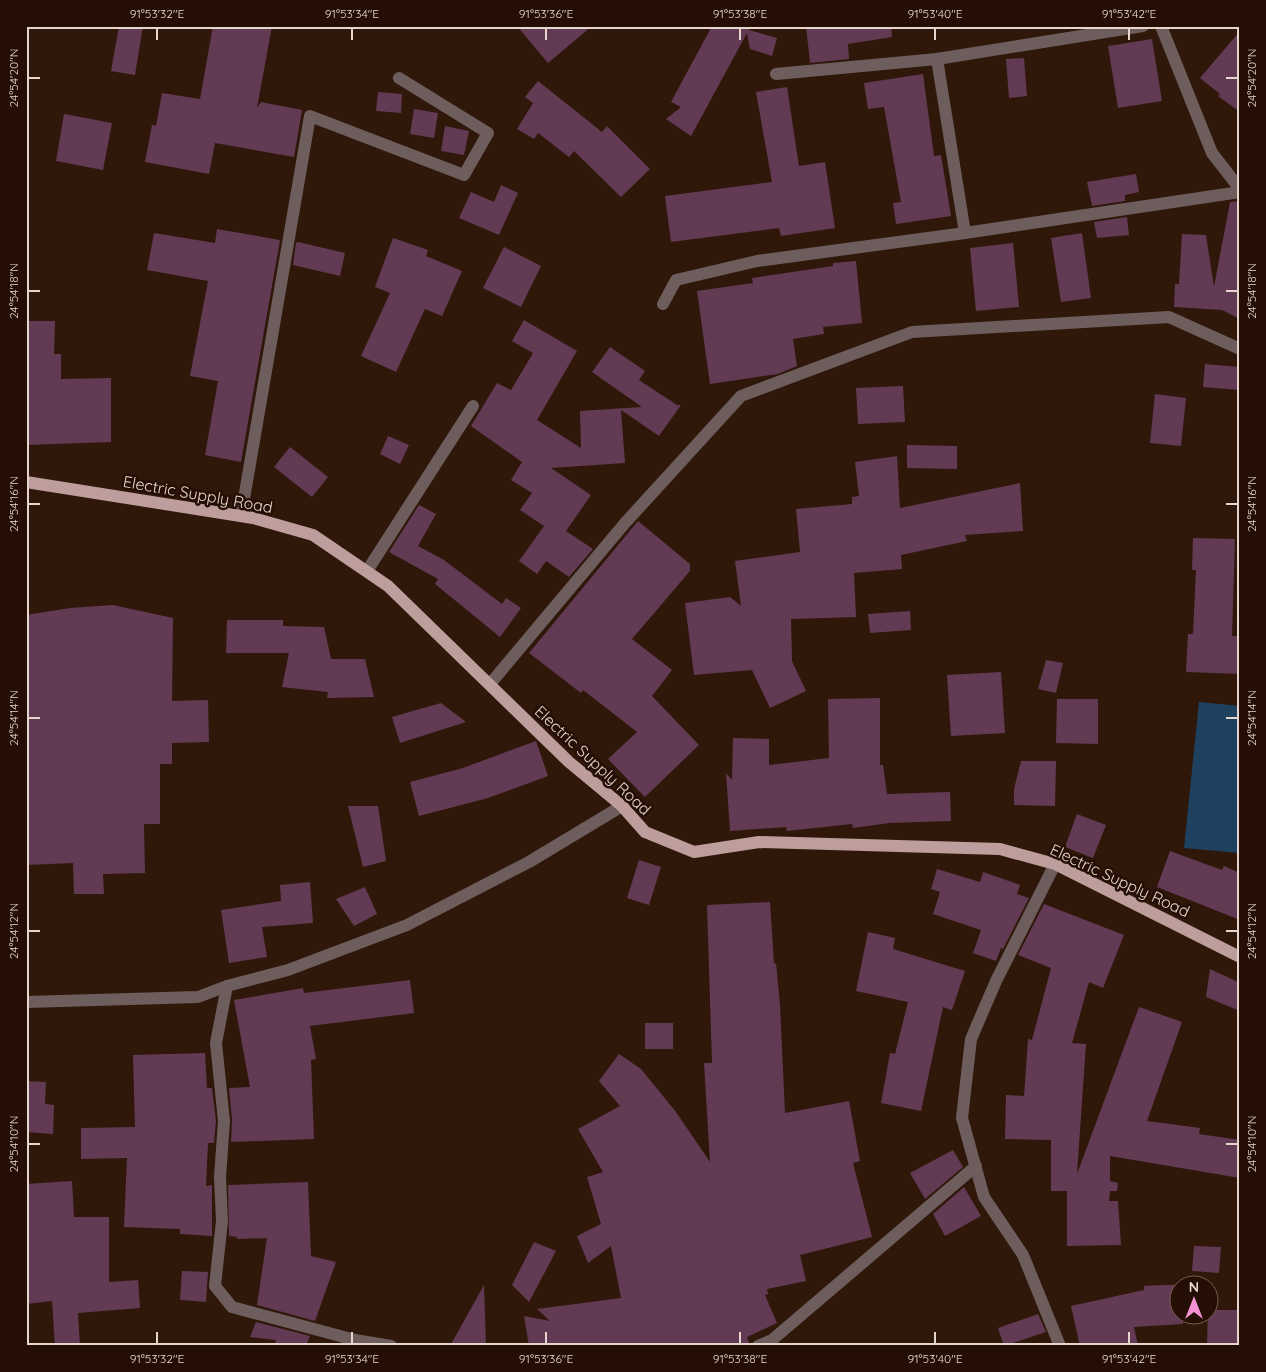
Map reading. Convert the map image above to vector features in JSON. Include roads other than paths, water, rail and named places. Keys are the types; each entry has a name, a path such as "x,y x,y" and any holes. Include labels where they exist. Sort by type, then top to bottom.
{"main road":[{"name":"Electric Supply Road","path":"26,482 241,516 313,535 388,586 569,762 622,806 645,832 694,852 759,842 1000,850 1055,864 1240,956"}],"street":[{"path":"776,74 937,59 1143,26"},
{"path":"663,304 676,280 757,261 965,233 1240,191 1212,153 1161,26"},
{"path":"937,59 965,233"},
{"path":"241,516 310,116 464,175 488,133 399,78"},
{"path":"490,684 625,523 742,396 912,332 1169,317 1240,349"},
{"path":"367,571 474,406"},
{"path":"26,1002 198,997 227,986 288,970 407,925 529,862 622,806"},
{"path":"1055,864 996,981 971,1039 962,1118 984,1197 1023,1255 1060,1346"},
{"path":"227,986 216,1043 224,1121 220,1177 222,1221 215,1286 232,1308 355,1340 391,1346"},
{"path":"758,1346 772,1343 976,1166"}],"water":[{"path":"1199,702 1240,706 1240,853 1184,848"}]}
